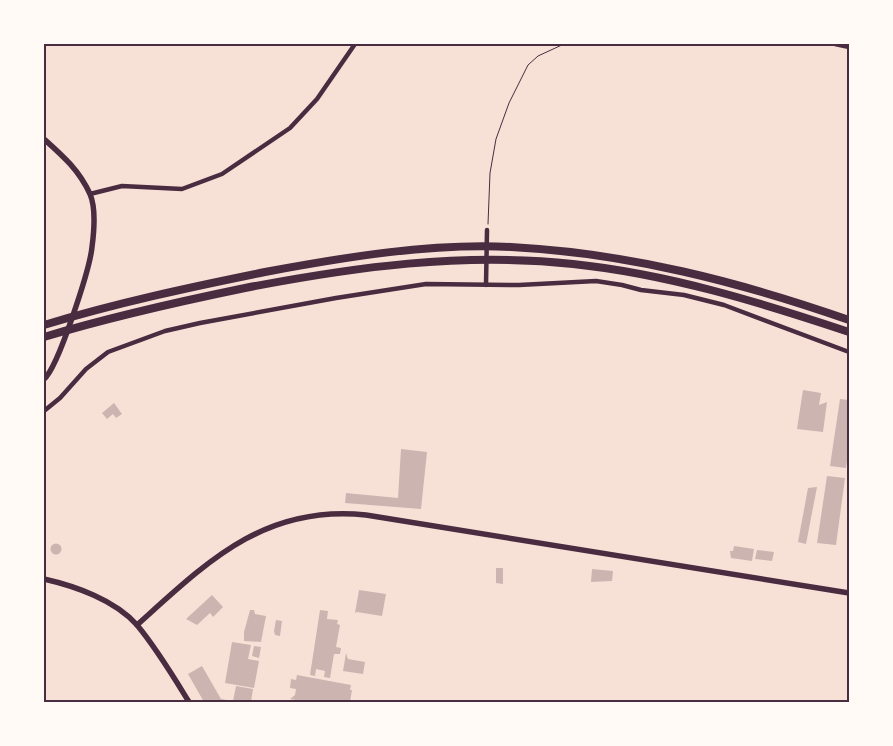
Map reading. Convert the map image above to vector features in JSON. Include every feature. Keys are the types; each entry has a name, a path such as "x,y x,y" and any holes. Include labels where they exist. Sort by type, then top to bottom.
{"highway":[{"path":"44,325 145,298 298,266 390,252 455,247 510,247 645,262 780,296 849,320"},
{"path":"44,337 147,310 300,277 391,264 454,259 573,264 643,274 768,306 849,332"}],"street":[{"path":"90,194 122,186 182,189 222,174 290,128 317,99 355,44"},
{"path":"835,44 849,46"},
{"path":"44,139 77,169 90,194 94,219 92,249 86,271 58,360 44,380"},
{"path":"486,285 487,230"},
{"path":"44,411 60,398 86,369 102,355 165,331 372,292 426,284 486,285 596,281 641,290 684,295 724,305 849,352"},
{"path":"137,625 210,560 231,547 277,526 303,517 334,512 366,515 849,593"},
{"path":"44,579 82,591 106,602 137,625 189,702"}],"path":[{"path":"487,230 490,173 494,147 509,103 528,65 538,56 564,44"}],"building":[{"path":"803,390 821,393 819,405 827,402 823,432 797,429"},
{"path":"840,399 849,400 849,447 846,468 830,466"},
{"path":"114,403 122,414 116,418 113,414 107,419 102,413"},
{"path":"401,449 427,452 421,509 345,503 346,493 398,498"},
{"path":"827,476 845,478 836,545 817,543"},
{"path":"817,487 806,544 798,542 808,488"},
{"path":"56,543 62,549 56,555 50,549"},
{"path":"734,546 754,549 752,561 731,558 730,551 733,551"},
{"path":"757,550 774,552 772,561 755,559"},
{"path":"496,568 503,568 503,584 496,583"},
{"path":"592,569 613,571 612,581 591,582"},
{"path":"359,590 386,594 382,616 355,613"},
{"path":"212,595 223,607 213,617 210,613 197,625 186,619"},
{"path":"250,610 254,610 255,614 266,616 261,642 244,641 244,632"},
{"path":"320,610 328,611 327,619 338,620 337,624 340,625 336,647 341,648 340,654 334,654 330,678 324,677 325,671 316,669 315,676 310,675"},
{"path":"276,620 282,621 280,636 275,635 274,631"},
{"path":"232,642 251,645 248,659 259,661 254,688 225,683"},
{"path":"254,646 261,647 259,658 252,656"},
{"path":"346,653 348,659 365,662 363,674 343,671"},
{"path":"202,666 221,699 233,701 236,686 253,689 251,702 204,702 188,674"},
{"path":"297,675 351,685 350,702 307,702 290,699 295,695 296,689 290,688 291,679 296,680"}]}
